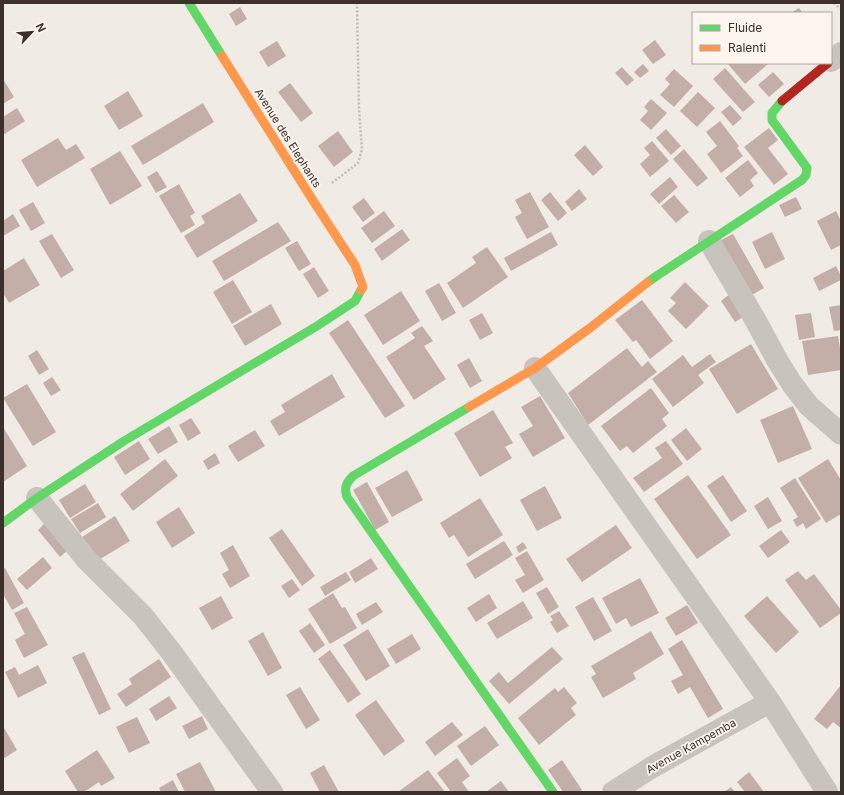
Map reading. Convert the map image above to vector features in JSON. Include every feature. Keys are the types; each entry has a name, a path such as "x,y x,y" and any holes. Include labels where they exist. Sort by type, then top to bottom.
{"street":[{"name":"Avenue des Elephants","path":"37,498 124,441 323,322 355,301 364,287 355,266 189,3"},
{"path":"832,60 841,53"},
{"path":"553,792 344,491 348,481 353,476 535,368 590,328 658,275 802,180 806,175 807,168 772,120 772,113 780,102 827,64"},
{"path":"709,241 792,384 809,406 841,434"},
{"path":"535,368 770,702 827,792"},
{"path":"3,524 37,498 87,560 143,616 272,792"},
{"name":"Avenue Kampemba","path":"613,792 654,766 770,702"}],"path":[{"path":"312,199 358,163 362,150 357,3"},
{"path":"834,3 841,9"}],"building":[{"path":"240,7 247,19 236,26 229,14"},
{"path":"799,8 802,12 793,12"},
{"path":"655,40 666,55 653,64 642,50"},
{"path":"277,41 286,56 268,67 259,52"},
{"path":"643,64 649,71 640,78 634,72"},
{"path":"728,64 768,64 745,84"},
{"path":"622,67 634,80 627,86 615,73"},
{"path":"725,68 755,102 743,112 713,79"},
{"path":"674,69 693,86 674,107 660,95 670,84 665,79"},
{"path":"773,72 784,84 769,97 758,85"},
{"path":"3,79 14,97 3,104"},
{"path":"290,83 313,113 301,122 278,92"},
{"path":"128,91 143,116 119,130 104,106"},
{"path":"698,92 715,108 697,127 680,111"},
{"path":"651,99 667,113 651,130 640,120 648,111 644,107"},
{"path":"203,103 214,122 143,165 131,146"},
{"path":"730,105 742,118 733,126 721,112"},
{"path":"17,108 25,121 3,135 3,117"},
{"path":"720,121 739,146 737,148 743,156 721,173 707,154 717,146 706,132"},
{"path":"769,128 778,140 768,148 788,174 774,185 744,147"},
{"path":"666,129 681,146 671,155 656,138"},
{"path":"338,131 353,152 334,167 318,146"},
{"path":"58,138 66,150 76,144 85,158 37,187 21,160"},
{"path":"652,141 669,161 650,177 640,164 650,155 644,148"},
{"path":"585,145 603,167 593,176 574,155"},
{"path":"684,149 708,178 697,187 673,159"},
{"path":"120,151 142,186 110,205 90,169"},
{"path":"748,160 758,173 750,180 754,186 740,197 725,178"},
{"path":"157,171 167,187 156,193 147,177"},
{"path":"670,177 678,187 659,204 650,194"},
{"path":"179,184 195,213 190,216 195,225 181,233 159,196"},
{"path":"579,189 587,199 572,211 565,202"},
{"path":"530,192 549,227 527,239 515,217 522,213 515,200"},
{"path":"550,192 567,213 558,221 541,200"},
{"path":"240,193 258,221 197,258 184,236 205,223 201,216"},
{"path":"674,195 689,212 676,223 661,206"},
{"path":"796,197 802,209 785,217 779,205"},
{"path":"364,198 375,213 363,222 352,207"},
{"path":"33,202 45,223 31,231 19,210"},
{"path":"384,211 395,226 372,243 361,228"},
{"path":"836,211 841,221 841,245 831,250 817,221"},
{"path":"13,214 20,226 3,236 3,221"},
{"path":"278,222 291,241 224,281 212,261"},
{"path":"402,229 410,240 382,261 374,249"},
{"path":"551,232 558,245 511,271 504,258"},
{"path":"772,232 785,259 765,269 752,242"},
{"path":"52,234 74,270 61,278 39,241"},
{"path":"733,234 764,288 750,296 719,241"},
{"path":"297,241 311,264 299,271 285,248"},
{"path":"487,247 508,277 463,308 447,283 476,263 472,257"},
{"path":"24,258 40,285 9,303 3,293 3,271"},
{"path":"836,266 841,276 841,280 819,291 813,278"},
{"path":"314,267 329,291 318,298 303,274"},
{"path":"233,280 252,312 232,324 213,292"},
{"path":"685,282 709,306 686,329 668,311 676,303 670,298"},
{"path":"439,283 456,313 442,321 425,291"},
{"path":"401,291 420,321 383,345 364,315"},
{"path":"731,293 746,315 735,322 721,301"},
{"path":"642,300 673,341 650,359 636,340 633,342 615,320"},
{"path":"271,304 282,324 245,346 233,326"},
{"path":"841,305 841,330 834,331 829,307"},
{"path":"482,313 493,333 480,340 469,320"},
{"path":"811,313 815,337 799,340 795,315"},
{"path":"348,320 405,406 385,418 329,333"},
{"path":"422,326 433,341 424,346 446,379 414,400 386,357 415,338 411,333"},
{"path":"838,336 841,355 841,370 808,375 802,341"},
{"path":"751,344 778,389 737,414 709,369"},
{"path":"627,348 642,367 648,361 657,372 588,425 568,393"},
{"path":"37,350 49,369 39,375 28,356"},
{"path":"710,354 716,362 698,375 704,383 673,407 652,379 683,355 692,367"},
{"path":"469,358 482,381 470,388 457,365"},
{"path":"332,374 345,397 279,436 270,421 285,412 281,405"},
{"path":"52,377 61,390 51,396 43,383"},
{"path":"27,384 56,432 33,446 3,398"},
{"path":"651,388 669,413 662,419 667,426 633,453 627,446 620,451 601,426"},
{"path":"540,396 565,438 533,457 519,434 533,426 521,407"},
{"path":"793,406 812,449 778,463 760,420"},
{"path":"493,410 513,443 505,447 512,458 480,477 454,433"},
{"path":"191,418 201,433 188,441 179,425"},
{"path":"169,426 178,442 158,454 148,439"},
{"path":"3,427 27,466 3,482"},
{"path":"686,428 702,449 687,461 671,440"},
{"path":"255,430 265,446 238,462 228,446"},
{"path":"139,441 150,459 125,475 114,457"},
{"path":"666,441 683,464 644,492 633,478 662,458 655,448"},
{"path":"215,453 220,463 208,470 203,461"},
{"path":"165,459 178,476 133,511 120,494"},
{"path":"828,459 841,480 841,514 826,523 798,478"},
{"path":"407,470 423,500 392,517 375,488"},
{"path":"688,475 731,535 697,559 654,499"},
{"path":"723,475 747,511 731,522 707,486"},
{"path":"795,478 821,519 806,529 803,523 797,527 793,520 798,517 780,488"},
{"path":"367,482 389,522 375,530 353,490"},
{"path":"85,484 96,502 70,518 59,500"},
{"path":"545,486 562,518 537,531 520,500"},
{"path":"768,497 782,521 768,529 754,506"},
{"path":"480,498 503,535 468,557 454,535 449,538 440,523"},
{"path":"98,503 106,517 80,533 71,519"},
{"path":"179,507 195,533 172,548 156,522"},
{"path":"115,516 130,541 97,561 82,537"},
{"path":"45,523 68,550 60,557 38,530"},
{"path":"616,525 632,548 582,582 566,559"},
{"path":"282,529 315,576 302,586 269,538"},
{"path":"781,530 790,542 768,558 759,546"},
{"path":"504,541 513,555 475,579 466,564"},
{"path":"523,542 527,548 519,553 516,547"},
{"path":"233,545 250,576 230,588 222,574 229,570 220,553"},
{"path":"527,551 544,580 523,593 515,580 525,575 515,558"},
{"path":"43,557 52,568 27,590 17,579"},
{"path":"371,558 378,569 355,583 349,572"},
{"path":"5,568 24,603 12,610 3,594 3,569"},
{"path":"798,571 806,580 814,574 841,610 841,613 820,628 785,580"},
{"path":"346,572 351,580 325,596 320,587"},
{"path":"640,578 659,613 631,627 626,618 616,624 602,598"},
{"path":"292,579 300,590 289,598 281,586"},
{"path":"547,587 559,607 548,614 536,593"},
{"path":"333,593 342,608 345,607 357,628 330,644 308,609"},
{"path":"489,594 497,608 476,622 467,608"},
{"path":"221,596 233,618 212,630 199,608"},
{"path":"767,596 799,632 776,653 744,616"},
{"path":"593,597 612,631 594,641 575,607"},
{"path":"523,601 533,618 497,639 487,623"},
{"path":"376,602 383,612 362,625 356,614"},
{"path":"687,605 698,623 676,636 665,618"},
{"path":"27,607 48,645 24,658 15,640 25,634 14,613"},
{"path":"559,611 569,626 557,633 550,622 553,620 550,616"},
{"path":"310,623 325,645 314,653 299,631"},
{"path":"368,629 390,666 366,681 343,645"},
{"path":"651,631 664,654 633,673 636,679 603,698 591,677 596,674 591,666"},
{"path":"263,632 282,668 268,676 248,641"},
{"path":"412,634 421,649 396,664 387,649"},
{"path":"682,640 723,709 708,718 690,687 678,694 671,681 683,675 668,649"},
{"path":"552,647 563,659 509,704 489,681 499,672 508,683"},
{"path":"330,650 361,694 348,703 318,659"},
{"path":"84,652 111,709 99,715 72,657"},
{"path":"159,659 171,677 126,707 117,694 132,684 129,679"},
{"path":"38,665 47,683 18,698 5,672 15,667 19,675"},
{"path":"841,685 841,728 833,722 827,729 814,719"},
{"path":"300,687 320,720 306,729 286,695"},
{"path":"564,687 577,703 571,708 576,715 539,745 518,718 555,688 558,692"},
{"path":"169,696 177,708 156,721 149,709"},
{"path":"376,700 405,741 384,756 355,715"},
{"path":"202,716 208,729 189,739 182,726"},
{"path":"137,717 150,743 129,753 116,727"},
{"path":"452,722 463,735 435,756 425,742"},
{"path":"3,726 17,750 3,759"},
{"path":"485,726 499,745 471,766 457,746"},
{"path":"97,750 115,778 101,786 99,782 84,792 78,792 65,771"},
{"path":"457,758 470,776 462,782 469,792 451,792 437,773"},
{"path":"562,760 582,790 579,792 563,792 548,770"},
{"path":"200,762 216,792 185,792 176,774"},
{"path":"324,765 339,792 320,792 310,773"},
{"path":"428,770 445,792 398,792"},
{"path":"749,772 764,792 745,792 737,782"},
{"path":"173,780 179,792 161,792 159,788"},
{"path":"501,781 509,792 486,792"},
{"path":"731,787 735,792 724,792"}],"traffic: fast":[{"path":"189,3 222,56"},
{"path":"648,282 802,180 806,175 807,168 772,120 772,113 782,101"},
{"path":"3,523 37,498 124,441 317,326 355,301 361,290"},
{"path":"469,407 353,476 346,486 346,494 553,792"}],"traffic: slow":[{"path":"222,56 355,265 363,287 361,290"},
{"path":"469,407 535,368 590,328 648,282"}],"traffic: jam":[{"path":"782,101 827,64"}]}
